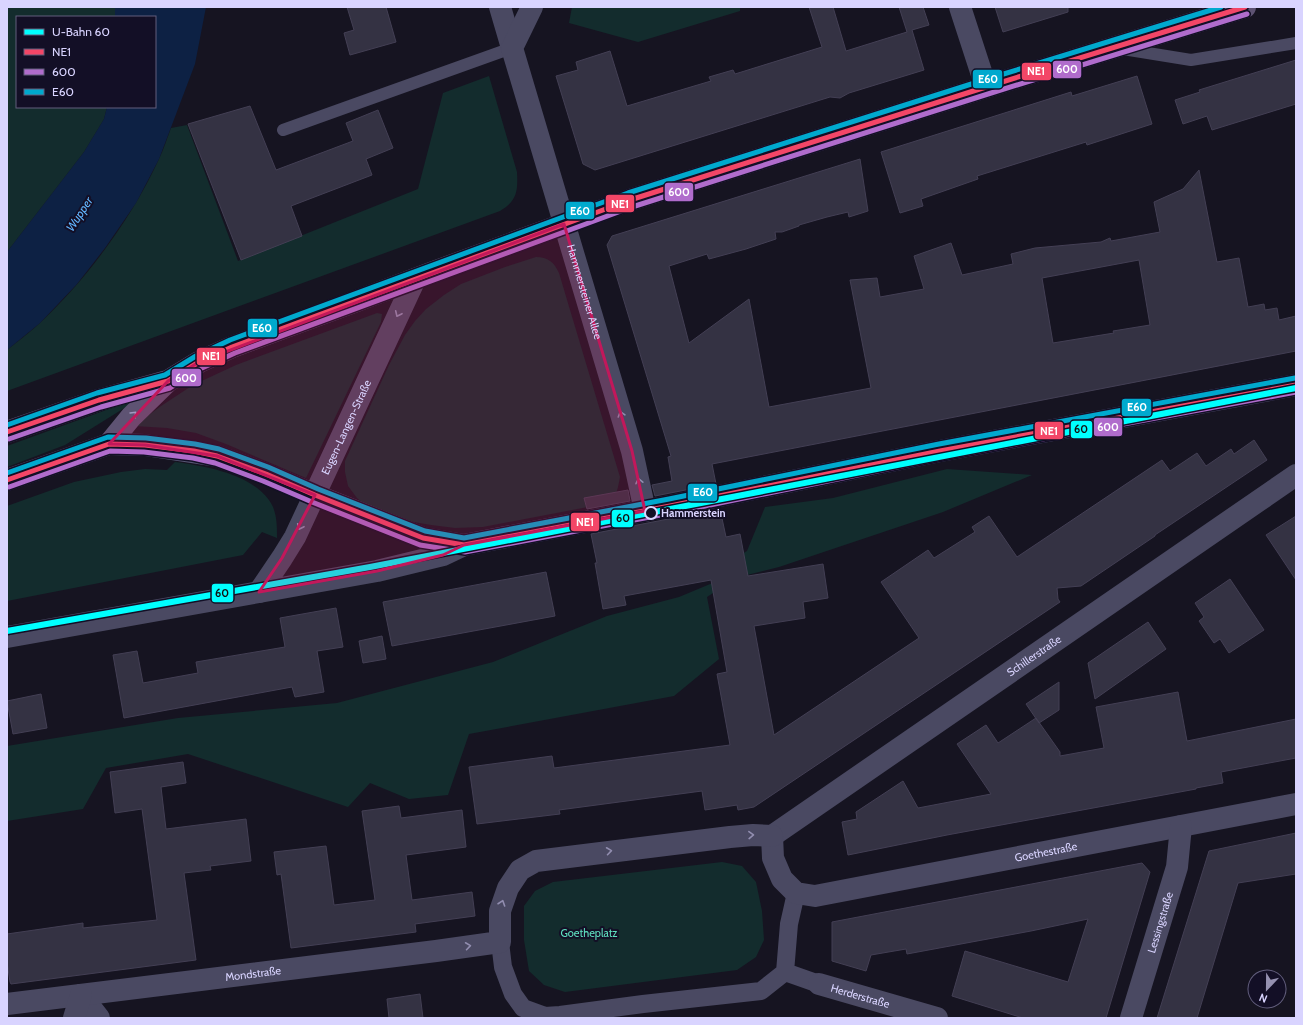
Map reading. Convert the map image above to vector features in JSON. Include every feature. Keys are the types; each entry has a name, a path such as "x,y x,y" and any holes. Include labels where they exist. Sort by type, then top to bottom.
{"main road":[{"path":"109,444 131,417 168,381 199,362 232,346 630,200 986,87 1245,7"},
{"path":"7,432 99,400 168,381"},
{"path":"7,480 109,444 145,445 217,456 266,474 314,495 423,538 464,545 645,511 940,451 1296,385"}],"street":[{"name":"Hammersteiner Allee","path":"500,7 632,451 645,511"},
{"path":"512,48 532,7"},
{"path":"960,7 986,87"},
{"name":"Eugen-Langen-Straße","path":"259,592 295,537 415,279"},
{"name":"Schillerstraße","path":"772,836 1296,475"},
{"path":"7,637 377,571 443,555 464,545"},
{"name":"Goethestraße","path":"796,893 815,896 1296,804"},
{"name":"Lessingstraße","path":"1131,1018 1177,867 1181,826"},
{"path":"753,835 772,836 773,858 782,879 796,893 788,924 785,972 761,991 644,1011 544,1017 523,1008 513,994 503,967 500,942 500,911 508,888 520,870 536,861 730,837 753,835"},
{"name":"Mondstraße","path":"7,1004 500,942"},
{"name":"Herderstraße","path":"785,972 819,984 937,1018"},
{"path":"74,1018 81,995"},
{"path":"81,995 99,1018"}],"lane":[{"path":"1114,47 1191,60 1296,43"},
{"path":"283,130 512,48"}],"highlighted area":[{"path":"564,224 632,451 645,511 464,545 443,555 377,571 259,592 282,558 315,495 217,456 145,445 109,444 168,381 199,362"}],"green space":[{"path":"7,7 115,7 115,16 16,16 16,108 107,108 104,119 84,152 7,252"},
{"path":"572,7 740,7 740,11 638,42 569,23"},
{"path":"489,76 517,172 517,190 515,195 510,203 500,211 7,391 7,350 36,327 58,306 107,247 136,203 148,181 161,155 171,128 187,125 238,261 418,189 443,93"},
{"path":"536,257 544,258 550,261 559,273 620,477 618,488 614,497 609,503 483,527 455,528 408,521 365,505 357,498 348,486 345,472 345,461 389,365 405,335 426,309 461,284"},
{"path":"377,313 382,314 381,322 306,478 196,433 167,428 134,426 193,385 236,365"},
{"path":"142,397 65,445 7,467 7,446"},
{"path":"175,462 201,466 230,474 256,487 266,496 273,507 276,518 277,538 262,532 243,555 7,601 7,506 74,482 121,472 145,469 167,470"},
{"path":"947,469 1032,475 943,512 779,567 747,575 722,587 707,597 719,659 674,696 469,734 448,795 409,799 370,783 348,807 188,754 106,768 83,809 7,821 7,746 178,718 337,703 493,662 607,616 679,597 727,577 729,561 747,551 765,507 833,498"},
{"name":"Goetheplatz","path":"722,862 742,866 756,882 762,911 764,940 756,957 737,970 565,992 544,985 529,971 524,940 524,906 535,891 553,882"}],"water":[{"name":"Wupper","path":"115,7 206,7 195,64 159,159 136,203 105,248 77,284 40,323 7,350 7,252 84,152 104,119 107,108 156,108 156,16 115,16"}],"building":[{"path":"347,7 386,7 396,42 350,55 344,33 354,30"},
{"path":"809,7 833,7 846,51 907,32 899,7 923,7 929,25 912,30 924,70 849,93 840,98 830,97 595,170 583,164 556,76 578,70 576,62 610,51 627,106 711,81 709,77 733,70 735,74 822,47"},
{"path":"995,7 1068,7 1068,12 1003,32"},
{"path":"1296,60 1296,104 1212,130 1207,116 1183,124 1175,100 1200,92 1199,90"},
{"path":"1137,76 1152,124 1087,145 1086,142 977,176 978,179 921,199 923,206 900,213 881,152 1071,92 1072,96"},
{"path":"250,106 276,170 353,141 346,123 378,110 393,148 366,159 372,175 291,206 302,236 241,260 188,124"},
{"path":"860,159 868,211 849,217 848,212 827,217 799,225 782,232 775,232 776,239 746,249 709,259 707,254 669,266 689,343 749,299 769,407 871,388 850,280 877,278 880,297 924,289 914,256 951,243 962,275 1013,264 1011,254 1035,248 1101,242 1110,238 1111,241 1160,232 1154,202 1183,189 1199,170 1217,262 1239,258 1248,307 1264,304 1265,310 1277,308 1279,320 1296,316 1296,351 712,464 716,484 655,496 652,485 672,481 668,457 671,456 607,245 612,236","holes":["1139,260 1150,325 1113,331 1114,333 1053,343 1042,278"]},
{"path":"1254,440 1267,460 1081,586 1057,588 1058,599 1060,602 754,807 738,810 737,805 705,810 702,791 559,810 560,814 477,824 469,767 552,756 554,768 730,745 717,674 727,672 711,580 624,596 626,605 603,609 595,563 597,563 591,534 720,509 726,537 740,534 748,576 823,564 828,598 803,602 805,618 754,626 774,735 919,638 881,582 928,550 934,558 975,532 972,527 989,516 1017,557 1162,460 1170,471 1197,453 1206,466 1231,449 1234,454"},
{"path":"628,490 630,501 587,509 584,498"},
{"path":"1296,516 1296,580 1266,535"},
{"path":"546,572 555,616 392,646 383,602"},
{"path":"1230,579 1264,630 1229,653 1220,639 1214,643 1199,621 1204,617 1195,603"},
{"path":"336,608 343,647 317,651 324,692 295,697 292,687 124,718 113,655 137,651 143,683 198,673 196,662 285,647 280,618"},
{"path":"1148,622 1166,649 1095,699 1088,663"},
{"path":"382,636 386,659 363,663 359,641"},
{"path":"1059,682 1059,710 1039,723 1026,704"},
{"path":"1178,692 1187,741 1296,719 1296,758 1221,772 1223,783 1196,789 947,835 848,855 842,822 857,819 856,812 903,781 918,808 991,794 957,744 986,725 998,743 1036,718 1060,752 1060,756 1104,748 1096,707"},
{"path":"41,694 47,728 13,734 7,701"},
{"path":"183,762 186,783 161,787 166,829 246,819 251,861 210,866 211,870 184,873 196,960 11,984 7,962 7,934 83,923 83,928 157,920 142,809 115,813 110,772"},
{"path":"399,806 401,818 462,810 466,847 406,855 412,900 472,892 475,916 415,924 416,932 291,948 281,874 277,875 274,852 326,846 334,905 375,900 362,811"},
{"path":"1296,833 1296,874 1238,883 1197,1018 1157,1018 1209,851"},
{"path":"1142,863 1150,872 1106,1018 1023,1018 952,996 965,951 1068,982 1088,919 907,954 906,949 871,955 866,971 832,961 832,922"},
{"path":"420,994 423,1018 389,1018 387,999"}],"metro line":[{"name":"60","path":"7,631 370,567 1296,388"}],"transit line":[{"name":"E60","path":"7,425 97,393 165,375 196,356 230,340 628,193 984,80 1221,7"},
{"name":"NE1","path":"7,432 99,400 168,381 199,362 232,347 630,200 986,87 1245,7"},
{"name":"600","path":"9,439 101,407 170,388 202,368 235,353 632,207 988,94 1247,14"},
{"name":"E60","path":"7,473 108,437 146,438 195,444 219,449 268,467 318,489 425,531 464,538 669,499 939,444 1295,378"},
{"name":"NE1","path":"7,480 109,444 145,445 194,451 217,456 266,474 423,538 464,545 670,506 940,451 1296,385"},
{"name":"600","path":"9,487 110,451 144,452 193,458 215,463 263,481 420,545 465,552 671,513 941,458 1296,392"}],"place":[{"name":"Hammerstein","path":"651,513"}]}
